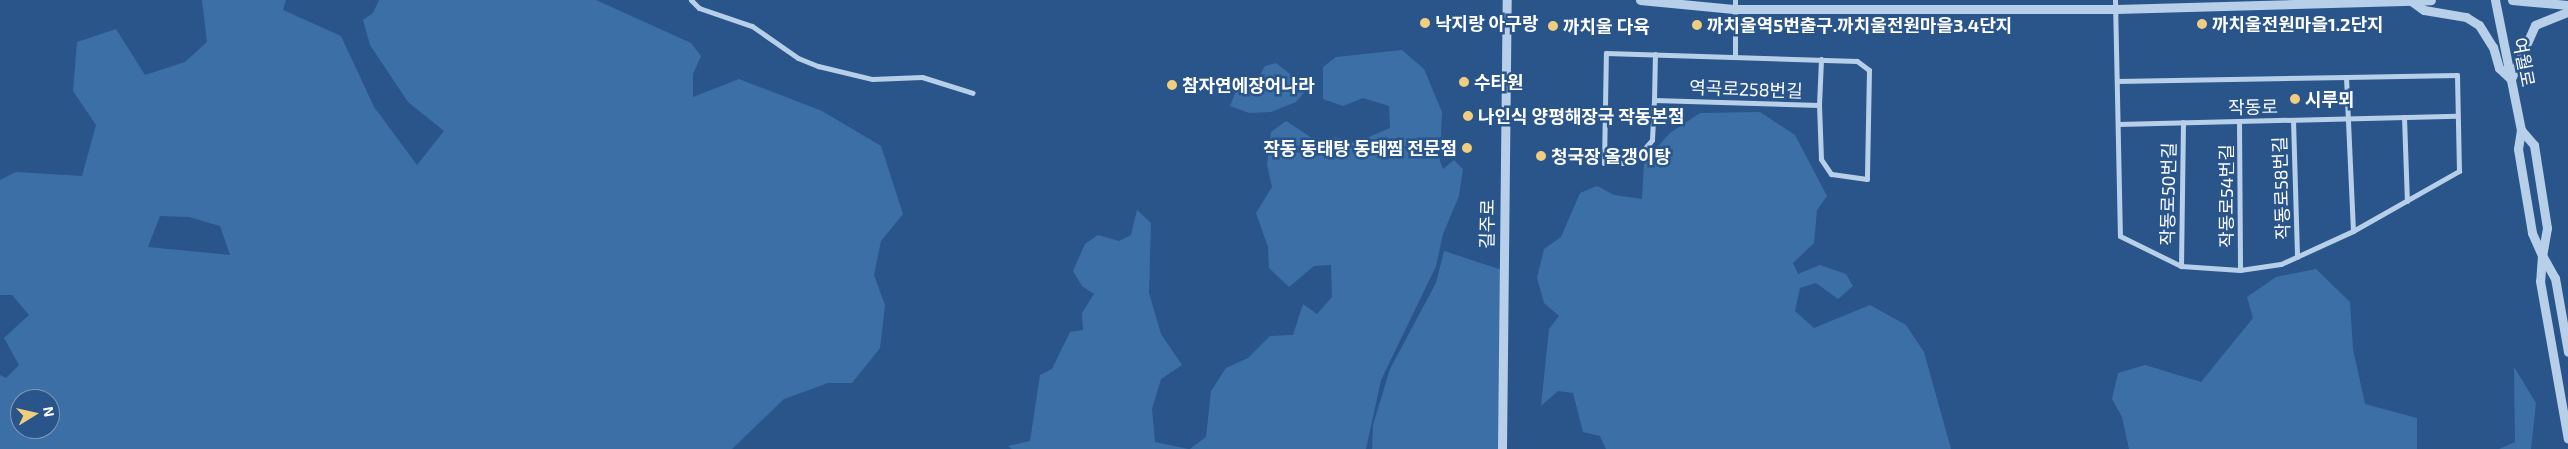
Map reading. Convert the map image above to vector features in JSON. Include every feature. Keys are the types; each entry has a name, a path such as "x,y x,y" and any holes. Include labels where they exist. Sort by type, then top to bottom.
{"street":[{"path":"691,0 699,8 752,26 798,58 818,66 872,79 922,78 973,93"},
{"name":"길주로","path":"1502,449 1508,0"},
{"path":"1640,0 1734,5 2115,4 2431,0"},
{"path":"2410,0 2424,10 2461,16 2479,25 2493,47 2499,68 2511,80 2535,25 2568,12"},
{"name":"여월로","path":"2495,0 2521,130 2518,149 2529,214 2542,255 2555,278 2568,352"},
{"path":"2512,0 2568,4"},
{"path":"2115,4 2120,236 2181,266 2240,270 2281,264 2353,231 2459,171 2457,75 2117,81"},
{"name":"역곡로258번길","path":"1734,5 1735,56"},
{"name":"역곡로258번길","path":"1606,53 1735,56 1857,61 1869,70 1867,179 1849,179 1831,174 1821,159 1819,105 1654,100 1652,140 1632,163 1604,163 1606,53"},
{"path":"1654,100 1655,54"},
{"path":"1819,105 1821,59"},
{"path":"2346,77 2353,231"},
{"name":"작동로","path":"2118,124 2457,116"},
{"path":"2404,117 2407,200"},
{"name":"작동로58번길","path":"2293,120 2297,257"},
{"name":"작동로54번길","path":"2239,121 2240,270"},
{"name":"작동로50번길","path":"2181,266 2183,122"},
{"name":"여월로","path":"2521,130 2534,145 2547,228 2540,281 2568,439"}],"shaded area":[{"path":"202,0 286,0 283,10 341,36 374,107 417,165 444,131 408,102 370,45 363,20 373,13 379,0 596,0 691,43 701,56 693,74 693,97 739,79 822,111 881,146 903,214 881,241 874,275 885,305 880,348 852,383 828,383 784,399 732,449 0,449 0,375 6,378 19,365 4,338 29,315 12,295 0,295 0,180 16,172 82,176 96,125 73,91 77,42 116,29 145,75 185,62 207,42","holes":["160,216 189,217 220,226 230,255 148,247"]},
{"path":"1402,50 1424,69 1442,112 1440,161 1443,169 1454,160 1463,169 1459,196 1443,234 1436,266 1381,380 1366,449 1190,449 1206,437 1211,391 1226,368 1248,358 1270,336 1293,335 1303,304 1317,314 1332,297 1331,265 1314,266 1289,287 1269,268 1268,247 1256,213 1272,187 1267,165 1271,132 1286,121 1321,144 1334,137 1355,143 1390,128 1389,106 1363,98 1343,106 1323,99 1323,67 1336,57"},
{"path":"1276,63 1308,88 1296,102 1271,112 1249,113 1230,106 1242,76 1259,77 1265,66"},
{"path":"1760,112 1795,135 1827,196 1817,210 1814,243 1793,263 1798,274 1820,265 1846,274 1853,286 1838,299 1816,283 1800,288 1795,311 1814,328 1870,305 1906,325 1924,352 1951,449 1606,449 1600,436 1583,432 1573,393 1558,391 1541,406 1549,329 1559,316 1544,303 1537,278 1544,249 1561,237 1580,193 1597,186 1614,195 1642,199 1644,162 1670,133 1700,113"},
{"path":"1137,210 1151,223 1149,293 1161,334 1182,365 1161,379 1152,409 1155,442 1188,449 1012,449 1008,446 1030,441 1040,375 1052,369 1070,332 1083,330 1082,313 1094,294 1082,286 1073,271 1085,244 1098,235 1119,241 1131,235"},
{"path":"1444,251 1502,270 1502,449 1372,449 1373,425 1390,369 1436,283"},
{"path":"2316,269 2350,302 2353,349 2365,404 2417,418 2417,449 2129,449 2122,417 2112,399 2118,373 2145,365 2201,382 2253,318 2247,297 2276,277"},
{"path":"2514,367 2536,403 2531,449 2499,449 2515,442"}],"place":[{"name":"낙지랑 아구랑","path":"1425,23"},
{"name":"까치울전원마을1.2단지","path":"2202,24"},
{"name":"까치울역5번출구.까치울전원마을3.4단지","path":"1697,25"},
{"name":"까치울 다육","path":"1553,26"},
{"name":"수타원","path":"1464,82"},
{"name":"참자연에장어나라","path":"1172,85"},
{"name":"시루뫼","path":"2295,99"},
{"name":"나인식 양평해장국 작동본점","path":"1468,116"},
{"name":"작동 동태탕 동태찜 전문점","path":"1467,148"},
{"name":"청국장 올갱이탕","path":"1541,156"}]}
